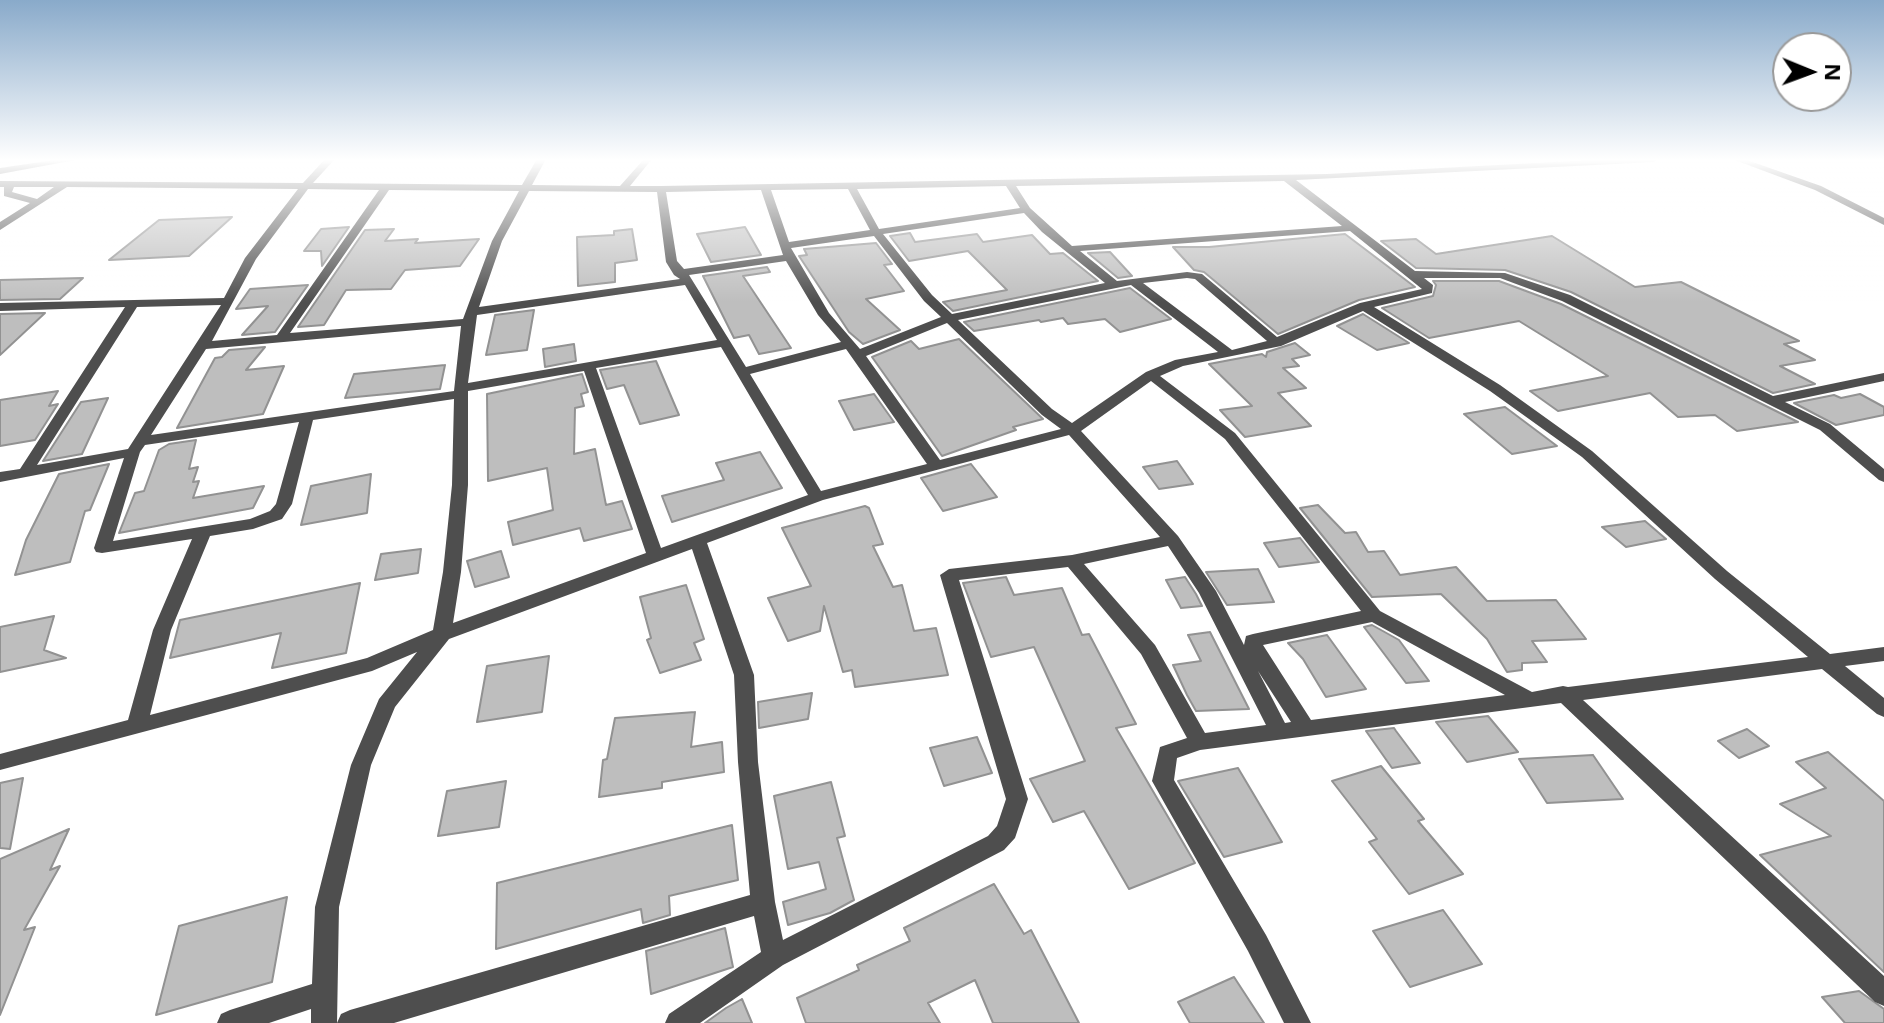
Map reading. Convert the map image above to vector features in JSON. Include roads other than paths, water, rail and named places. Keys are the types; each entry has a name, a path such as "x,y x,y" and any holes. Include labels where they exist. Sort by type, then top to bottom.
{"street":[{"path":"0,227 31,207"},
{"path":"290,207 251,258 203,346 137,447 102,548 253,524 276,515 284,504 307,417"},
{"path":"281,338 372,207"},
{"path":"324,1023 327,907 361,765 386,704 442,634 452,572 460,485 461,391 470,317 497,241 514,207"},
{"path":"664,207 672,262 725,342 817,497"},
{"path":"772,207 787,252 824,315 853,349 936,466"},
{"path":"862,207 876,232 949,318 1047,412 1072,430 1172,540 1207,591 1280,732"},
{"path":"1024,207 1069,249 1115,285"},
{"path":"0,762 372,664 442,634 817,497 1072,430 1151,375 1180,363 1277,343 1364,306 1428,291 1427,285 1324,207"},
{"path":"1854,207 1884,222"},
{"path":"203,346 470,317 683,277 876,232 1026,210"},
{"path":"1069,249 1352,228"},
{"path":"1412,274 1482,272 1531,283 1825,427 1884,477"},
{"path":"743,372 853,349 949,318 1133,281 1198,276 1277,343"},
{"path":"1133,281 1229,354"},
{"path":"0,307 228,301"},
{"path":"25,473 133,304"},
{"path":"1364,306 1495,388 1587,454 1822,660 1884,709"},
{"path":"0,477 137,447 725,342"},
{"path":"589,366 655,555"},
{"path":"1151,375 1230,436 1374,615 1527,698"},
{"path":"1774,400 1884,377"},
{"path":"137,726 162,630 203,532"},
{"path":"697,539 744,675 748,762 763,902 774,957"},
{"path":"678,1023 774,957 996,843 1007,831 1017,799 949,575 1072,561 1172,540"},
{"path":"1072,561 1148,650 1200,742"},
{"path":"1306,728 1254,650 1253,641 1374,615"},
{"path":"1298,1023 1257,943 1163,781 1167,753 1200,742 1884,654"},
{"path":"1563,693 1884,993"},
{"path":"350,1023 763,902"},
{"path":"230,1023 325,992"}]}
